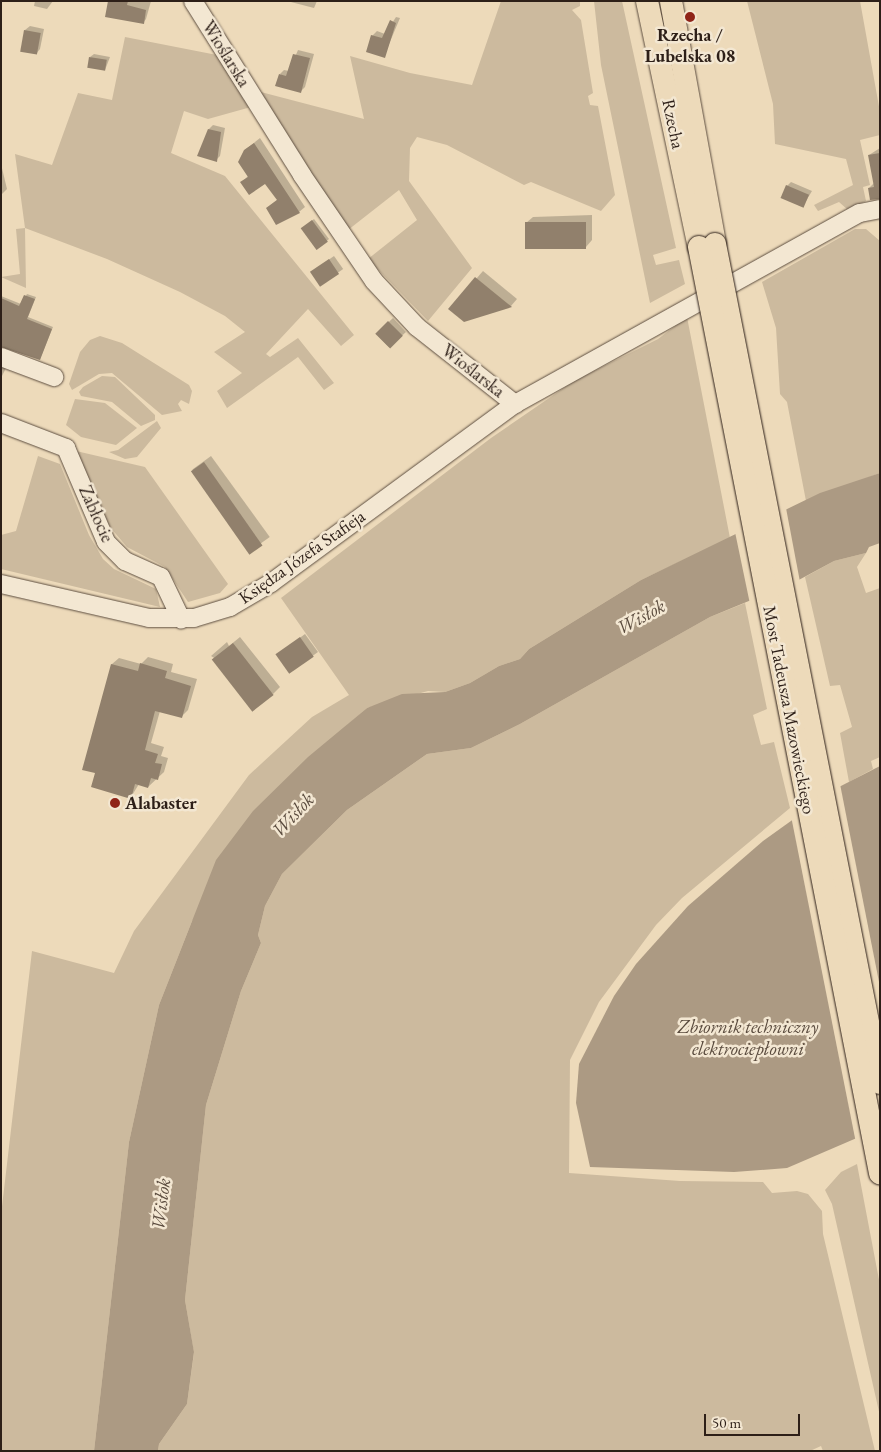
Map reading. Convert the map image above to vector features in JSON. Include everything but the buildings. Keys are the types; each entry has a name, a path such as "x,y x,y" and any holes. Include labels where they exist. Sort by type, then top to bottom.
{"main road":[{"name":"Rzecha","path":"647,1 707,245"},
{"name":"Rzecha","path":"671,1 707,245"},
{"name":"Most Tadeusza Mazowieckiego","path":"707,245 880,1083"},
{"name":"Most Tadeusza Mazowieckiego","path":"707,245 880,1172"}],"street":[{"name":"Wioślarska","path":"193,1 302,175 374,281 417,327 515,404 860,213 880,209"},
{"path":"1,357 54,377"},
{"name":"Księdza Józefa Stafieja","path":"1,584 95,608 149,618 181,620 211,614 258,592 515,404"},
{"name":"Zabłocie","path":"1,423 66,448 106,542 125,561 161,578 181,620"}],"shaded area":[{"path":"501,1 580,1 580,6 572,10 581,20 593,93 588,96 590,105 598,106 615,195 601,211 531,182 524,185 447,145 417,137 410,148 409,181 472,268 428,321 368,259 417,220 399,190 348,230 257,91 364,119 350,56 410,73 472,85"},
{"path":"594,1 622,1 676,248 653,255 656,265 679,260 685,284 650,303 601,65"},
{"path":"747,1 860,1 880,112 880,135 860,140 870,185 863,187 866,201 848,210 839,202 818,211 814,205 853,185 846,159 775,144 773,104"},
{"path":"125,37 222,56 251,107 208,119 184,111 171,153 225,176 354,335 341,346 308,309 266,354 270,357 298,338 334,383 324,390 298,357 227,408 217,391 242,373 214,352 245,332 225,316 180,292 107,259 25,228 15,154 52,165 78,93 112,100"},
{"path":"25,228 26,288 1,277 20,274 16,229"},
{"path":"855,229 866,229 880,241 880,473 806,501 787,402 780,394 776,328 762,282"},
{"path":"687,317 730,538 641,580 529,649 520,659 499,666 470,683 445,692 428,691 367,708 346,726 192,921 159,1005 129,1142 94,1451 1,1451 1,1215 32,951 114,973 134,931 249,775 312,717 349,695 281,598 491,438 574,381 658,339"},
{"path":"100,336 122,343 189,385 192,391 189,404 181,400 178,404 182,411 162,415 112,373 99,374 72,390 69,384 80,352 90,340"},
{"path":"102,376 115,377 155,415 155,420 141,426 112,402 81,396 79,392 83,387"},
{"path":"75,399 105,403 137,428 116,445 81,437 66,425"},
{"path":"157,421 161,428 137,457 125,459 109,452 118,450"},
{"path":"76,451 145,467 228,584 220,593 188,602 165,567 127,547 110,527"},
{"path":"38,456 60,464 89,535 103,559 114,569 156,589 160,607 1,569 1,535 16,531"},
{"path":"866,553 857,567 866,593 880,588 880,757 871,761 873,769 849,782 840,733 852,727 840,685 830,686 805,577 834,561"},
{"path":"745,603 767,709 753,715 761,745 774,742 790,808 682,898 656,925 599,1002 570,1060 569,1173 680,1181 763,1182 772,1193 797,1191 808,1194 822,1211 823,1234 875,1451 823,1451 821,1446 810,1451 158,1451 159,1444 187,1404 194,1353 185,1300 206,1105 241,991 261,943 258,935 265,906 282,874 347,810 427,754 471,748 520,724 710,617"},
{"path":"857,1164 880,1285 880,1416 832,1204 825,1190 841,1172"}],"water":[{"name":"Wisłok","path":"880,473 880,543 869,547 866,553 834,561 795,582 710,617 520,724 471,748 427,754 347,810 282,874 265,906 258,935 261,943 241,991 206,1105 185,1300 194,1352 187,1404 159,1444 158,1451 94,1451 129,1142 159,1005 216,860 253,811 308,757 367,708 402,694 445,692 470,683 499,666 520,659 529,649 641,580 820,493"},
{"name":"Zbiornik techniczny elektrociepłowni","path":"880,766 880,1128 787,1168 734,1172 590,1167 576,1103 579,1064 614,996 636,964 688,906 763,841 837,788"}],"pier":[{"path":"786,508 800,582 750,604 735,532"},
{"path":"840,784 880,987 880,1131 856,1143 791,816"}],"place":[{"name":"Rzecha / Lubelska 08","path":"690,17"},
{"name":"Alabaster","path":"115,803"}]}
